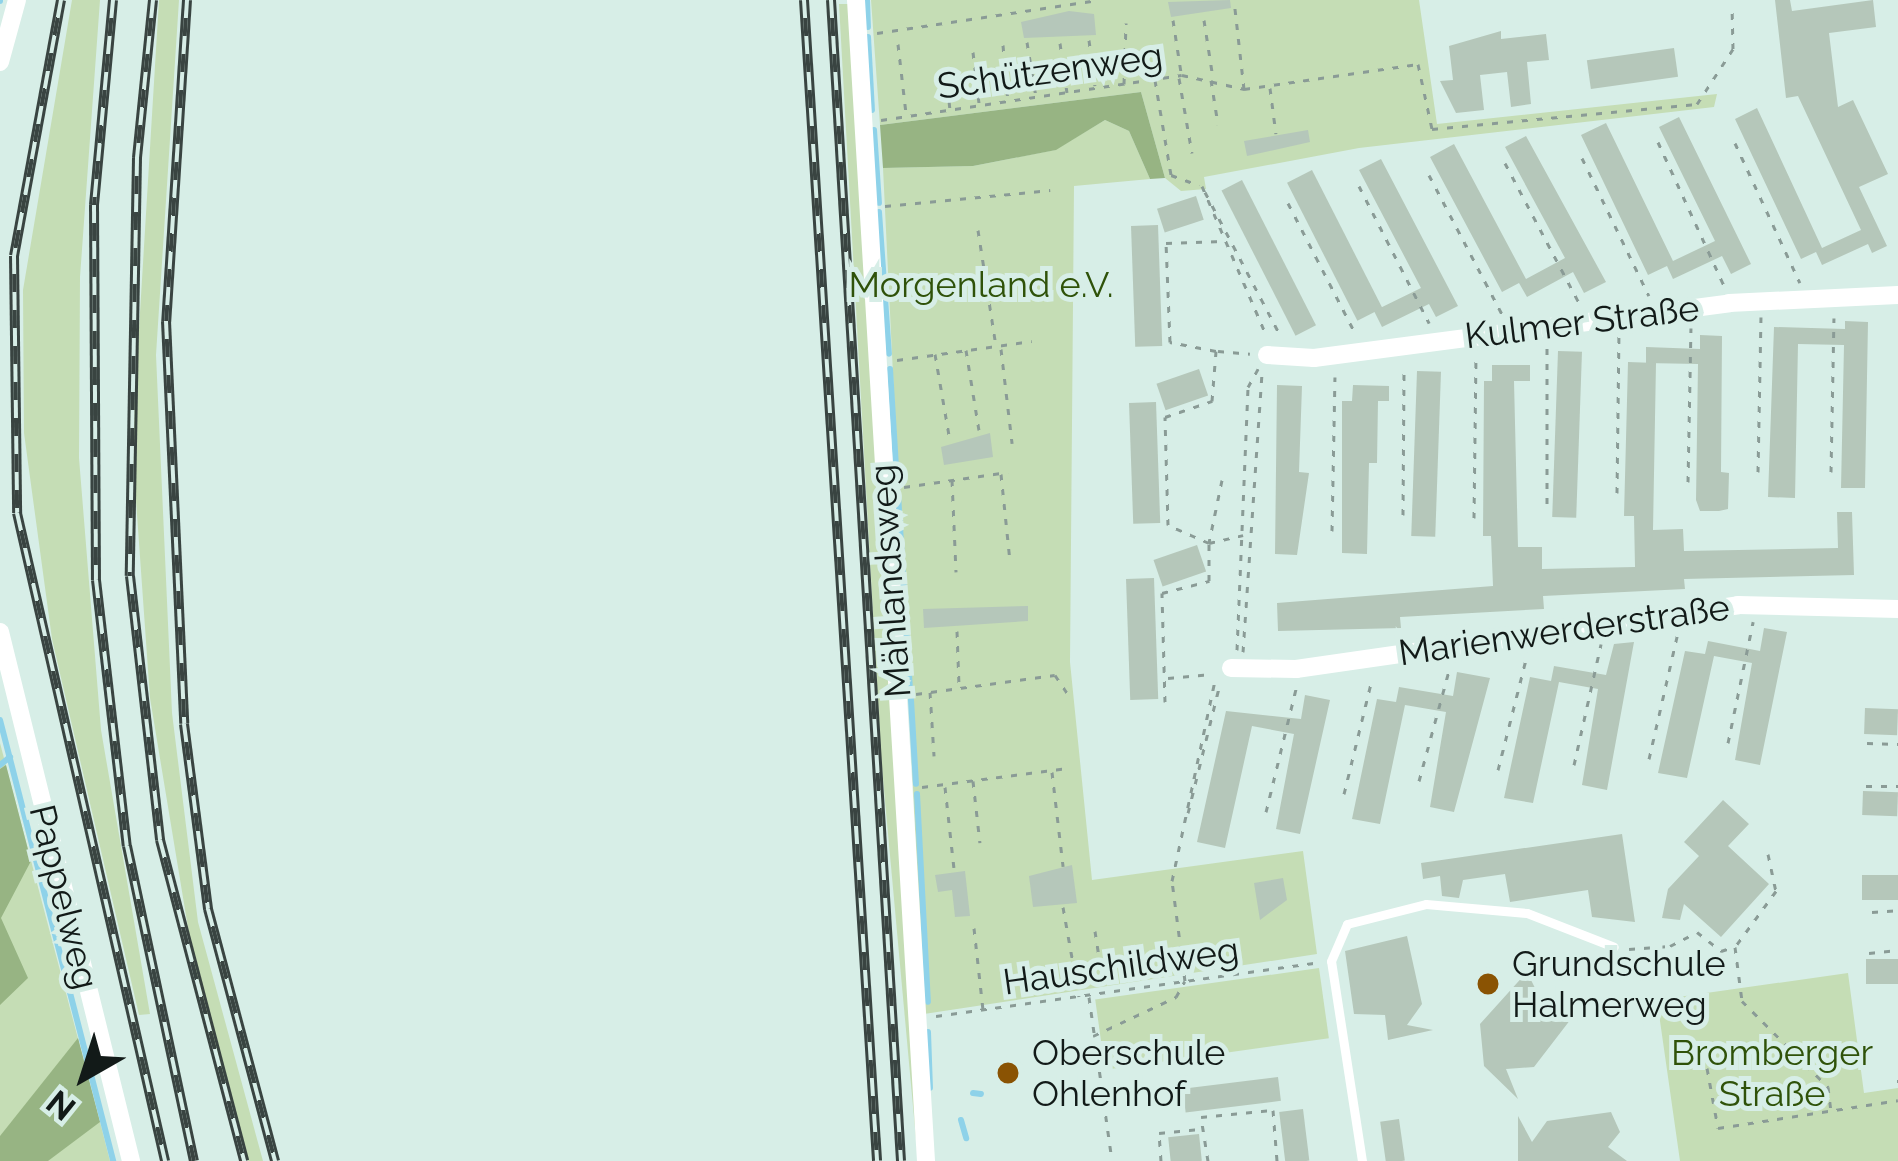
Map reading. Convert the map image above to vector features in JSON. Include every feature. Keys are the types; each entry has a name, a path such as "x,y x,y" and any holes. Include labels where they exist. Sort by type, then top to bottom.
{"street":[{"path":"0,62 17,0"},
{"name":"Mählandsweg","path":"856,0 926,1161"},
{"name":"Kulmer Straße","path":"1259,354 1334,355 1729,303 1898,295"},
{"name":"Marienwerderstraße","path":"1231,668 1296,669 1757,603 1898,609"},
{"name":"Pappelweg","path":"0,632 131,1161"}],"lane":[{"path":"1362,1161 1331,961 1347,924 1426,904 1527,913 1614,946"}],"path":[{"path":"1020,12 1021,0"},
{"path":"857,32 1097,0"},
{"path":"1233,0 1244,89"},
{"name":"Schützenweg","path":"862,123 1180,76 1244,89 1418,64 1432,128 1697,104 1733,49 1732,6"},
{"path":"1173,20 1192,153"},
{"path":"1204,20 1218,124"},
{"path":"1124,84 1126,23"},
{"path":"1089,40 1096,88"},
{"path":"1027,42 1036,98"},
{"path":"1060,43 1067,93"},
{"path":"898,44 907,116"},
{"path":"1003,45 1008,102"},
{"path":"973,52 980,106"},
{"path":"946,72 950,110"},
{"path":"1155,80 1171,175 1202,186 1287,356"},
{"path":"1270,85 1276,134"},
{"path":"1658,142 1729,303"},
{"path":"1736,143 1802,296"},
{"path":"1582,158 1652,313"},
{"path":"1504,163 1585,322"},
{"path":"1429,176 1511,332"},
{"path":"1202,186 1267,327 1248,387 1244,535 1231,668"},
{"path":"1359,186 1437,341"},
{"path":"867,208 1050,190"},
{"path":"1288,203 1364,351"},
{"path":"979,230 1012,442"},
{"path":"1224,241 1166,243 1170,342 1259,354"},
{"path":"1831,472 1833,295"},
{"path":"1758,472 1761,300"},
{"path":"1688,482 1690,308"},
{"path":"1617,493 1619,317"},
{"path":"1546,327 1546,504"},
{"path":"1473,337 1474,518"},
{"path":"877,362 1031,341"},
{"path":"1403,515 1404,346"},
{"path":"966,350 979,430"},
{"path":"1216,351 1212,401 1165,417 1168,525 1209,543 1252,533"},
{"path":"935,354 950,441"},
{"path":"1093,1036 1176,997 1185,981 1172,881 1214,694 1249,643 1259,354"},
{"path":"1332,531 1334,355"},
{"path":"884,490 1008,472"},
{"path":"1000,473 1010,561"},
{"path":"952,480 956,572"},
{"path":"1165,702 1162,593 1209,581 1209,543 1222,480"},
{"path":"1728,743 1757,603"},
{"path":"1649,759 1680,613"},
{"path":"1574,765 1602,624"},
{"path":"957,631 959,688"},
{"path":"1498,770 1528,634"},
{"path":"1419,782 1450,645"},
{"path":"1344,794 1373,658"},
{"path":"1164,678 1231,668"},
{"path":"1266,812 1296,669"},
{"path":"897,697 1055,675 1067,693"},
{"path":"930,692 934,756"},
{"path":"1867,743 1898,744"},
{"path":"903,790 1068,768"},
{"path":"1052,770 1063,866"},
{"path":"973,781 980,843"},
{"path":"944,784 954,868"},
{"path":"1866,785 1898,785"},
{"path":"1614,946 1670,946 1697,932 1721,951 1735,947 1776,891 1768,854"},
{"path":"1063,907 1079,998"},
{"path":"1873,912 1898,910"},
{"path":"974,928 983,1010"},
{"path":"1095,931 1105,993"},
{"path":"1735,947 1742,1001 1828,1087 1831,1111"},
{"path":"1869,953 1898,950"},
{"name":"Hauschildweg","path":"917,1019 1331,961"},
{"path":"1088,996 1112,1161"},
{"path":"1707,1068 1718,1128 1898,1100"},
{"path":"1208,1161 1201,1117 1274,1111 1277,1161"},
{"path":"1170,1157 1161,1160 1159,1132 1203,1129"}],"green space":[{"path":"72,0 100,0 80,277 79,458 101,730 150,1014 139,1015 52,639 24,433 23,290"},
{"path":"159,0 179,0 156,355 172,713 198,922 263,1161 248,1161 197,982 150,698 132,444"},
{"name":"Morgenland e.V.","path":"871,0 1419,0 1437,124 1717,94 1714,107 1359,148 1204,177 1206,189 1181,191 1165,178 1141,92 880,125"},
{"path":"839,4 850,4 918,1161 881,757"},
{"path":"1141,92 1165,178 1150,179 1129,131 1105,120 1056,150 973,166 883,168 880,125"},
{"name":"Morgenland e.V.","path":"1105,120 1129,131 1150,179 1074,186 1070,662 1092,880 1303,851 1317,954 924,1014 883,168 973,166 1055,150"},
{"path":"0,743 100,1122 110,1161 0,1161"},
{"path":"6,765 31,861 1,918 28,978 0,1005 0,769"},
{"path":"1319,968 1329,1038 1105,1070 1095,999"},
{"name":"Bromberger Straße","path":"1848,973 1864,1093 1898,1088 1898,1161 1680,1161 1657,1000"},
{"path":"78,1038 100,1122 48,1161 0,1161 0,1136"}],"building":[{"path":"1230,0 1231,8 1171,17 1168,2"},
{"path":"1775,0 1790,0 1792,11 1873,0 1876,27 1829,33 1838,107 1853,100 1888,174 1859,187 1887,246 1872,253 1868,244 1822,265 1816,252 1801,259 1735,119 1757,108 1822,248 1861,230 1798,96 1786,98"},
{"path":"1069,11 1094,14 1096,35 1024,38 1021,22"},
{"path":"1501,31 1501,39 1546,34 1549,60 1527,62 1531,104 1511,107 1507,72 1480,75 1484,110 1456,113 1440,81 1453,80 1449,46"},
{"path":"1674,48 1678,77 1591,89 1587,60"},
{"path":"1679,117 1751,264 1731,274 1722,256 1673,279 1667,266 1648,275 1581,135 1606,123 1673,261 1715,241 1659,127"},
{"path":"1308,130 1310,142 1247,156 1244,141"},
{"path":"1526,136 1606,282 1584,293 1573,272 1527,297 1519,283 1502,292 1430,157 1454,144 1526,279 1565,258 1505,147"},
{"path":"1381,159 1458,306 1436,317 1429,304 1382,327 1374,311 1421,288 1359,170"},
{"path":"1312,170 1382,308 1357,321 1287,183"},
{"path":"1242,180 1316,325 1296,336 1222,190"},
{"path":"1196,196 1204,220 1165,232 1157,209"},
{"path":"1158,225 1162,346 1135,347 1131,226"},
{"path":"1845,321 1868,322 1865,488 1841,488 1844,345 1798,344 1795,498 1768,497 1774,327 1845,329"},
{"path":"1700,335 1722,336 1721,472 1729,473 1728,509 1719,511 1700,511 1696,500 1698,364 1646,363 1646,347 1700,349"},
{"path":"1558,351 1582,352 1576,518 1552,517"},
{"path":"1628,362 1656,363 1653,530 1683,529 1684,551 1838,548 1837,512 1852,512 1854,575 1684,579 1685,589 1543,596 1544,609 1400,617 1401,628 1278,631 1277,603 1493,586 1491,536 1483,536 1484,381 1492,381 1492,365 1530,365 1530,381 1514,381 1518,547 1542,547 1542,569 1635,567 1634,516 1624,516"},
{"path":"1199,369 1208,395 1166,410 1156,384"},
{"path":"1417,371 1441,372 1435,537 1411,536"},
{"path":"1277,385 1302,386 1299,472 1309,473 1297,555 1275,554"},
{"path":"1353,385 1389,386 1389,401 1378,401 1377,463 1369,463 1367,554 1342,553 1342,401 1352,401"},
{"path":"1156,402 1160,523 1133,524 1129,403"},
{"path":"990,433 993,457 944,465 941,447"},
{"path":"1197,545 1206,571 1163,586 1154,560"},
{"path":"1154,578 1158,699 1130,700 1126,579"},
{"path":"1028,606 1028,621 924,628 923,609"},
{"path":"1764,628 1787,632 1760,765 1735,760 1752,663 1714,656 1687,778 1658,773 1685,651 1705,654 1708,641 1760,651"},
{"path":"1634,642 1607,790 1582,785 1598,689 1559,682 1533,803 1504,798 1530,677 1551,681 1554,666 1606,675 1614,644"},
{"path":"1457,672 1490,678 1454,812 1430,807 1446,712 1405,705 1380,824 1352,819 1377,699 1396,702 1399,687 1453,696"},
{"path":"1305,695 1330,700 1300,834 1276,829 1294,734 1252,726 1225,848 1197,842 1226,711 1301,719"},
{"path":"1865,708 1898,709 1897,735 1864,734"},
{"path":"1863,791 1898,792 1897,816 1862,815"},
{"path":"1723,800 1749,824 1728,846 1769,884 1721,937 1684,904 1680,920 1662,918 1668,889 1699,856 1684,842"},
{"path":"1622,834 1635,922 1592,917 1588,890 1510,902 1505,874 1463,880 1459,898 1442,896 1440,876 1423,879 1421,863"},
{"path":"1072,865 1077,903 1033,907 1029,876"},
{"path":"965,871 970,916 955,917 952,890 938,892 935,875"},
{"path":"1862,875 1898,875 1898,900 1862,900"},
{"path":"1283,878 1287,900 1260,920 1254,883"},
{"path":"1407,936 1422,1004 1407,1025 1433,1030 1388,1040 1385,1015 1354,1014 1345,951"},
{"path":"1866,959 1898,959 1898,984 1866,984"},
{"path":"1527,972 1541,1000 1560,998 1574,1015 1534,1067 1506,1069 1518,1099 1484,1066 1480,1024"},
{"path":"1278,1077 1281,1101 1186,1113 1183,1089"},
{"path":"1303,1109 1309,1161 1285,1161 1279,1112"},
{"path":"1611,1112 1620,1132 1608,1147 1627,1161 1518,1161 1518,1116 1532,1142 1547,1121"},
{"path":"1399,1119 1405,1161 1386,1161 1380,1122"},
{"path":"1199,1134 1202,1161 1171,1161 1168,1137"}],"waterway":[{"path":"867,0 868,27"},
{"path":"868,37 872,110"},
{"path":"874,130 879,203"},
{"path":"879,212 889,354"},
{"path":"890,369 897,482"},
{"path":"898,494 910,690"},
{"path":"911,700 916,784"},
{"path":"0,720 113,1161"},
{"path":"0,765 10,757"},
{"path":"917,794 928,1002"},
{"path":"928,1032 930,1088"},
{"path":"973,1093 981,1094"},
{"path":"961,1120 966,1138"}],"railway":[{"path":"61,0 14,256 17,513 165,1161"},
{"path":"113,0 94,205 96,580 127,846 194,1161"},
{"path":"153,0 137,158 130,576 160,840 244,1161"},
{"path":"187,0 166,321 184,724 208,909 275,1161"},
{"path":"804,0 877,1161"},
{"path":"831,0 901,1161"}],"place":[{"name":"Grundschule Halmerweg","path":"1488,984"},
{"name":"Oberschule Ohlenhof","path":"1008,1073"}]}
